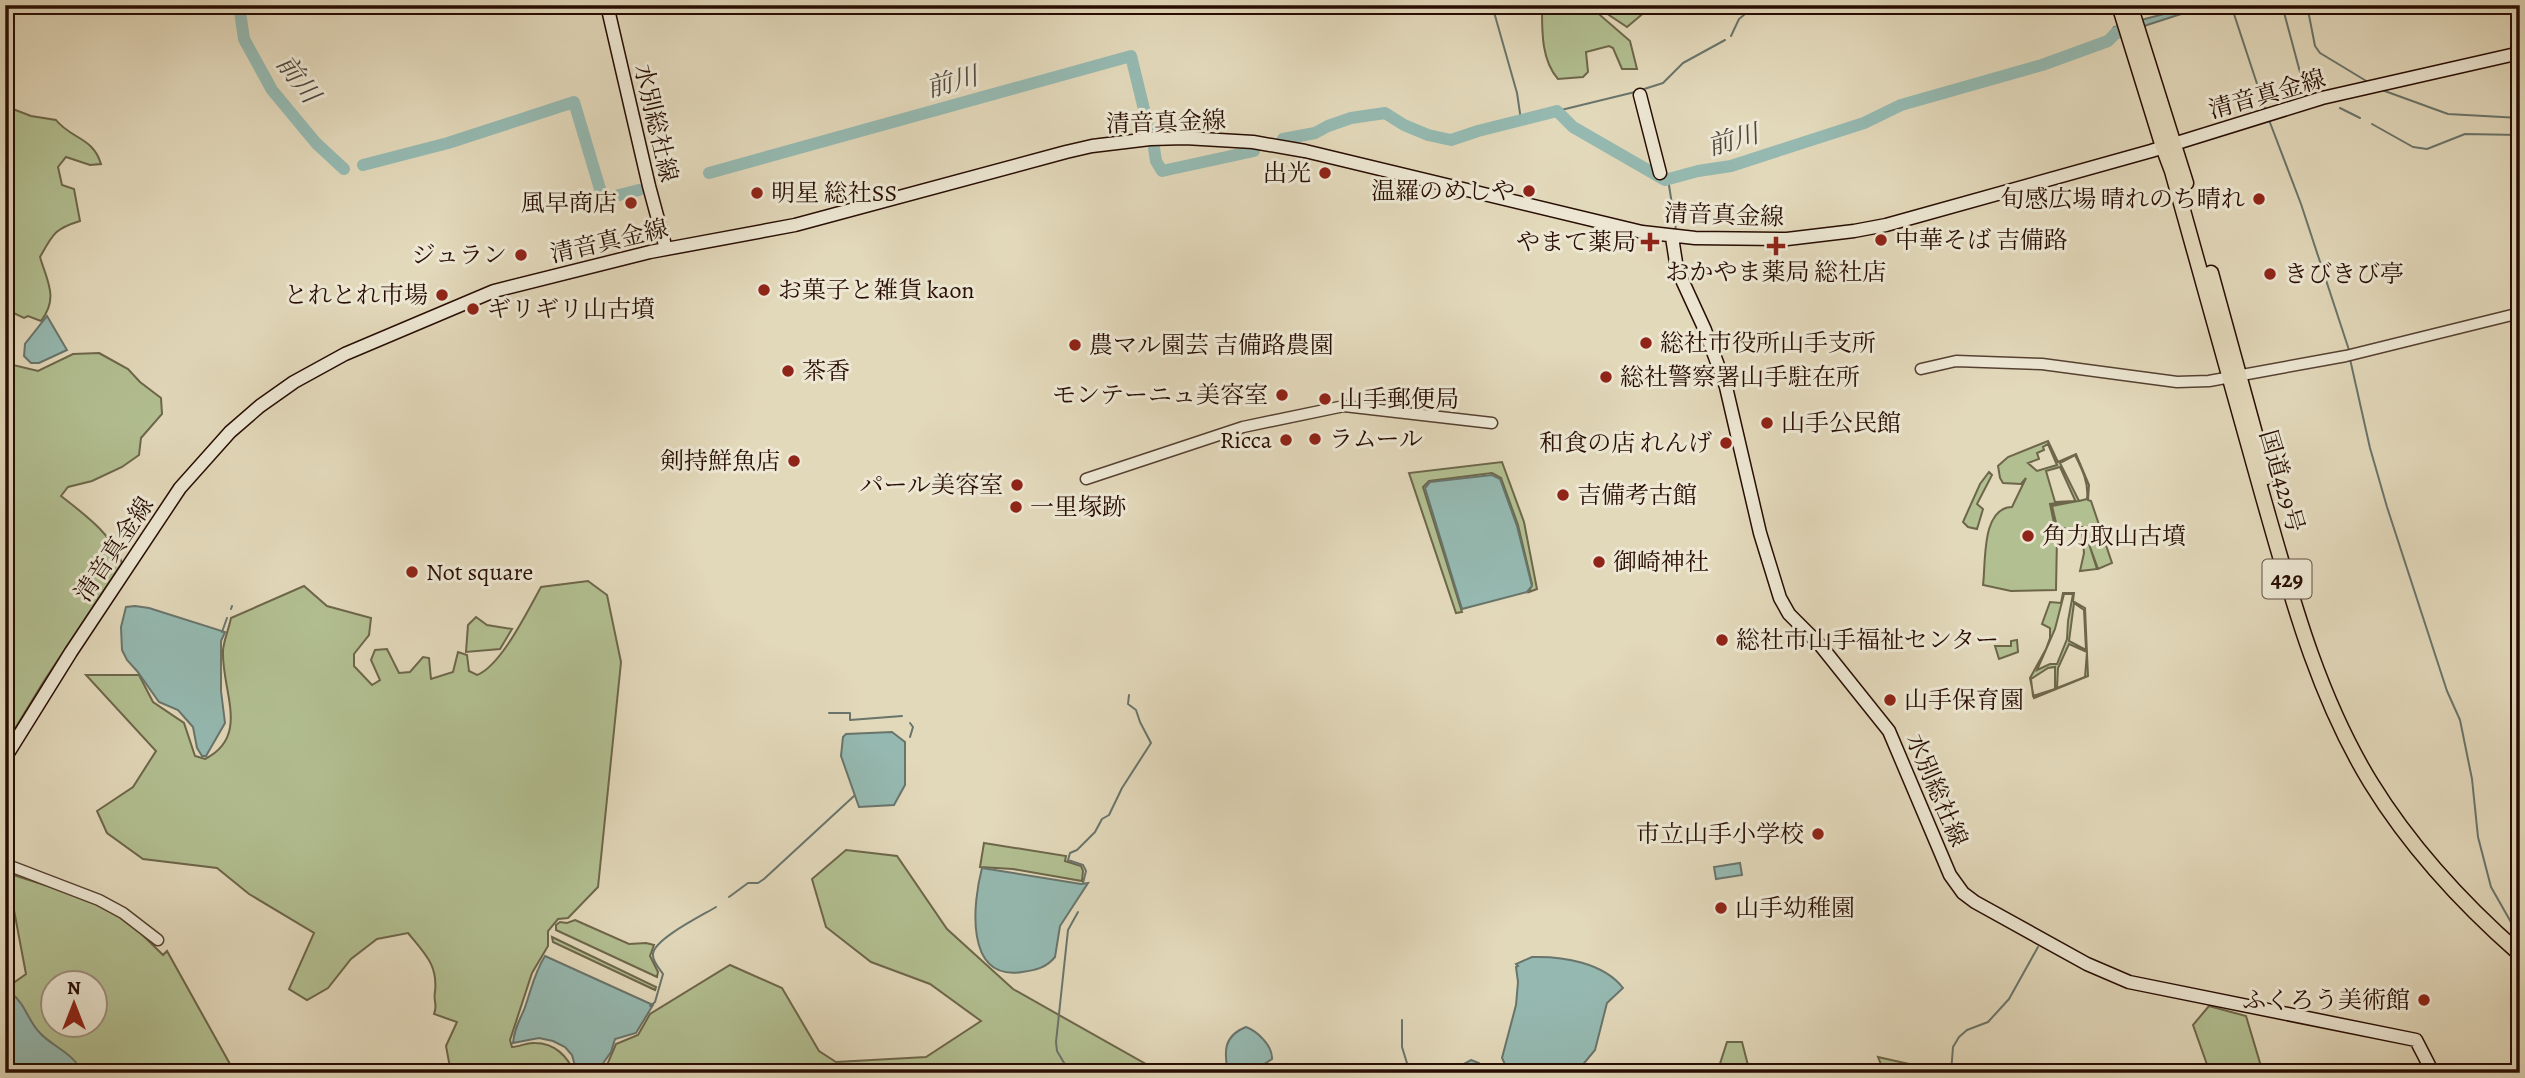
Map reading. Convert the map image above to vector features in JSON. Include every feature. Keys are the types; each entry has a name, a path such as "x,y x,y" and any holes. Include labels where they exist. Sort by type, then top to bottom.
{"highway":[{"name":"国道429号","path":"2127,11 2235,377 2300,621 2322,686 2371,783 2413,842 2458,895 2520,954"},
{"name":"国道429号","path":"2235,377 2309,619 2331,682 2350,724 2379,778 2409,823 2466,891 2520,943"}],"main road":[{"name":"水別総社線","path":"607,5 666,249"},
{"name":"清音真金線","path":"5,758 71,652 180,488 230,432 294,382 345,354 494,291 666,249 795,225 1092,146 1150,139 1227,139 1306,151 1615,226 1672,237 1787,239 1854,232 1915,218 2169,146 2322,98 2520,53"},
{"path":"1640,95 1660,173"},
{"name":"水別総社線","path":"1672,237 1677,269 1705,330 1726,387 1760,533 1780,598 1789,614 1821,646 1889,731 1950,875 1962,893 2087,964 2129,982 2416,1040 2434,1073"}],"street":[{"path":"1921,369 1944,362 1967,361 2042,364 2177,382 2209,381 2350,355 2520,313"},
{"path":"1086,479 1243,428 1344,406 1492,423"},
{"path":"5,864 99,900 123,913 158,940"}],"green space":[{"path":"1542,5 1584,5 1600,15 1630,41 1637,69 1622,69 1613,48 1609,46 1586,52 1588,72 1583,77 1558,79 1545,54"},
{"path":"1594,5 1651,5 1652,6 1627,27"},
{"path":"5,106 31,116 56,120 93,148 101,164 90,165 66,157 58,167 62,185 74,189 80,221 55,233 40,257 50,289 49,305 41,321 28,316 24,318 5,309"},
{"path":"99,353 128,369 161,398 162,414 141,438 139,455 122,467 92,481 68,487 61,496 105,534 122,563 5,745 5,363 38,371 73,354"},
{"path":"2048,441 2058,462 2076,454 2089,485 2088,500 2091,501 2112,563 2098,569 2089,544 2097,569 2080,571 2084,553 2082,532 2085,530 2082,527 2080,531 2057,527 2052,506 2078,501 2050,504 2057,537 2056,590 2011,591 1983,585 1990,526 2002,510 2012,507 2026,478 2021,484 2003,483 1998,466 2008,457","holes":["2048,444 2057,465 2037,471 2028,463 2039,459 2037,453 2044,450 2043,447","2075,455 2086,482 2087,499 2079,501 2060,463","2060,467 2074,501 2055,502 2046,471"]},
{"path":"1502,462 1524,522 1537,589 1529,592 1532,584 1518,525 1501,478 1492,473 1429,481 1423,487 1462,612 1456,613 1409,473"},
{"path":"1989,472 1992,475 1977,504 1983,509 1977,529 1968,527 1963,522 1980,484"},
{"path":"588,581 607,595 621,662 598,887 568,918 558,919 548,931 548,946 532,973 510,1040 512,1047 532,1043 554,1048 568,1061 574,1073 451,1073 446,1046 457,1022 434,1014 435,983 432,967 408,933 377,939 351,959 328,988 307,1000 289,989 314,933 249,894 217,868 143,859 107,833 97,811 133,787 156,751 86,675 139,675 153,702 184,723 195,756 205,759 219,749 227,738 230,725 223,650 231,618 304,586 327,606 371,618 369,635 354,654 354,666 372,685 380,680 371,660 375,650 387,649 399,673 410,672 423,657 429,658 431,679 453,672 458,652 467,655 469,671 477,675 486,670 504,649 541,587"},
{"path":"2063,593 2074,593 2073,601 2085,608 2087,652 2088,676 2034,698 2055,689 2055,667 2048,668 2031,679 2032,689 2030,678 2050,638 2050,628 2042,624 2050,602 2061,603","holes":["2064,594 2073,594 2067,639 2057,664 2037,670 2055,629","2074,603 2084,610 2086,650 2069,641","2069,644 2087,652 2085,677 2057,688 2058,668"]},
{"path":"476,617 487,625 512,629 500,649 466,652 468,625"},
{"path":"2017,640 2018,652 1999,659 1995,646 2011,646 2011,641"},
{"path":"984,843 1066,856 1065,861 1081,866 1082,881 1013,869 980,867"},
{"path":"846,850 897,856 947,929 1013,989 1151,1067 1152,1073 598,1073 607,1065 616,1044 638,1035 650,1014 730,965 782,988 819,1051 836,1062 926,1057 981,1021 930,984 871,962 826,927 812,879"},
{"path":"7,873 114,907 163,955 167,951 235,1073 5,1073 5,989 26,974"},
{"path":"575,920 629,944 654,945 650,956 658,972 657,977 556,930 556,925 560,922"},
{"path":"552,937 656,987 655,990 553,942"},
{"path":"2209,1006 2246,1016 2263,1073 2210,1073 2193,1025"},
{"path":"1727,1042 1742,1042 1750,1073 1717,1073"},
{"path":"1878,1057 1949,1073 1889,1073 1882,1067"}],"water":[{"path":"2198,5 2209,5 2147,25 2106,43 2105,41 2114,27"},
{"path":"47,316 67,350 39,363 31,363 24,356 25,344"},
{"path":"1492,475 1500,479 1517,526 1532,586 1527,592 1462,609 1425,488 1430,482"},
{"path":"135,606 225,632 221,641 221,691 225,723 206,756 202,756 197,748 193,727 178,710 159,702 122,650 121,627 126,607"},
{"path":"892,732 905,742 905,785 894,805 859,807 841,756 843,737 846,734"},
{"path":"1740,863 1742,875 1716,879 1714,867"},
{"path":"982,868 1088,883 1060,926 1055,957 1048,964 1022,972 1003,972 990,964 981,952 975,918"},
{"path":"545,956 653,1005 636,1033 615,1039 611,1052 599,1069 580,1070 565,1047 553,1041 539,1038 513,1043 535,976"},
{"path":"1532,957 1557,958 1594,967 1615,979 1623,988 1607,1003 1595,1050 1576,1073 1509,1073 1502,1058 1516,1005 1516,964"},
{"path":"11,993 20,1002 38,1030 38,1040 49,1040 70,1056 81,1073 5,1073 5,996"},
{"path":"1246,1027 1264,1040 1272,1059 1250,1073 1228,1073 1226,1052 1229,1040"},
{"path":"1471,1060 1479,1063 1486,1073 1447,1073"}],"waterway":[{"name":"前川","path":"239,5 244,39 272,90 316,143 344,169"},
{"path":"1492,5 1517,93 1521,120"},
{"path":"1731,36 1739,19 1756,5"},
{"path":"2231,5 2265,108"},
{"path":"2282,5 2304,87 2310,89"},
{"path":"2307,5 2315,46 2320,53 2368,82"},
{"name":"前川","path":"1283,139 1315,133 1351,118 1385,113 1428,135 1451,140 1557,111 1573,127 1665,180 1731,166 1864,123 1901,105 2042,65 2108,41 2117,32"},
{"path":"1641,90 1663,83 1683,63 1725,40"},
{"name":"前川","path":"709,173 1131,56 1150,134"},
{"path":"2382,90 2448,114 2520,118"},
{"path":"1557,111 1635,92"},
{"name":"前川","path":"363,165 448,143 574,102 603,199 639,190"},
{"path":"2340,108 2360,118"},
{"path":"2269,120 2301,204 2349,350"},
{"path":"2372,124 2413,147 2427,149 2465,134 2520,135"},
{"name":"前川","path":"1154,148 1156,161 1162,171 1254,151"},
{"path":"1668,179 1676,230"},
{"path":"2350,359 2370,448 2387,507 2447,691 2460,720 2472,779 2478,837 2491,887 2512,924"},
{"path":"222,632 227,618"},
{"path":"1083,883 1086,871 1083,865 1068,860 1070,853 1077,850 1095,832 1102,819 1109,815 1122,788 1151,743 1136,710 1128,704 1129,695"},
{"path":"829,713 850,713 850,720 902,716"},
{"path":"910,723 913,727 910,737"},
{"path":"729,897 748,883 758,883 764,879 854,796"},
{"path":"650,1006 655,1002 663,974 654,959 655,948 661,941 716,907"},
{"path":"1070,1073 1057,1051 1056,1042 1068,930 1078,912"},
{"path":"1951,1073 1953,1047 1959,1037 1967,1030 1988,1022 2009,999 2038,947"},
{"path":"1402,1020 1402,1047 1410,1073"}],"place":[{"name":"出光","path":"1325,173"},
{"name":"温羅のめしや","path":"1529,191"},
{"name":"明星 総社SS","path":"757,193"},
{"name":"旬感広場 晴れのち晴れ","path":"2259,199"},
{"name":"風早商店","path":"631,203"},
{"name":"中華そば 吉備路","path":"1881,240"},
{"name":"やまて薬局","path":"1650,242"},
{"name":"おかやま薬局 総社店","path":"1776,246"},
{"name":"ジュラン","path":"521,255"},
{"name":"きびきび亭","path":"2270,274"},
{"name":"お菓子と雑貨 kaon","path":"764,290"},
{"name":"とれとれ市場","path":"442,295"},
{"name":"ギリギリ山古墳","path":"473,309"},
{"name":"総社市役所山手支所","path":"1646,343"},
{"name":"農マル園芸 吉備路農園","path":"1075,345"},
{"name":"茶香","path":"788,371"},
{"name":"総社警察署山手駐在所","path":"1606,377"},
{"name":"モンテーニュ美容室","path":"1282,395"},
{"name":"山手郵便局","path":"1325,399"},
{"name":"山手公民館","path":"1767,423"},
{"name":"ラムール","path":"1315,439"},
{"name":"Ricca","path":"1286,440"},
{"name":"和食の店 れんげ","path":"1726,443"},
{"name":"剣持鮮魚店","path":"794,461"},
{"name":"パール美容室","path":"1017,485"},
{"name":"吉備考古館","path":"1563,495"},
{"name":"一里塚跡","path":"1016,507"},
{"name":"角力取山古墳","path":"2028,536"},
{"name":"御崎神社","path":"1599,562"},
{"name":"Not square","path":"412,572"},
{"name":"総社市山手福祉センター","path":"1722,640"},
{"name":"山手保育園","path":"1890,700"},
{"name":"市立山手小学校","path":"1818,834"},
{"name":"山手幼稚園","path":"1721,908"},
{"name":"ふくろう美術館","path":"2424,1000"}]}
